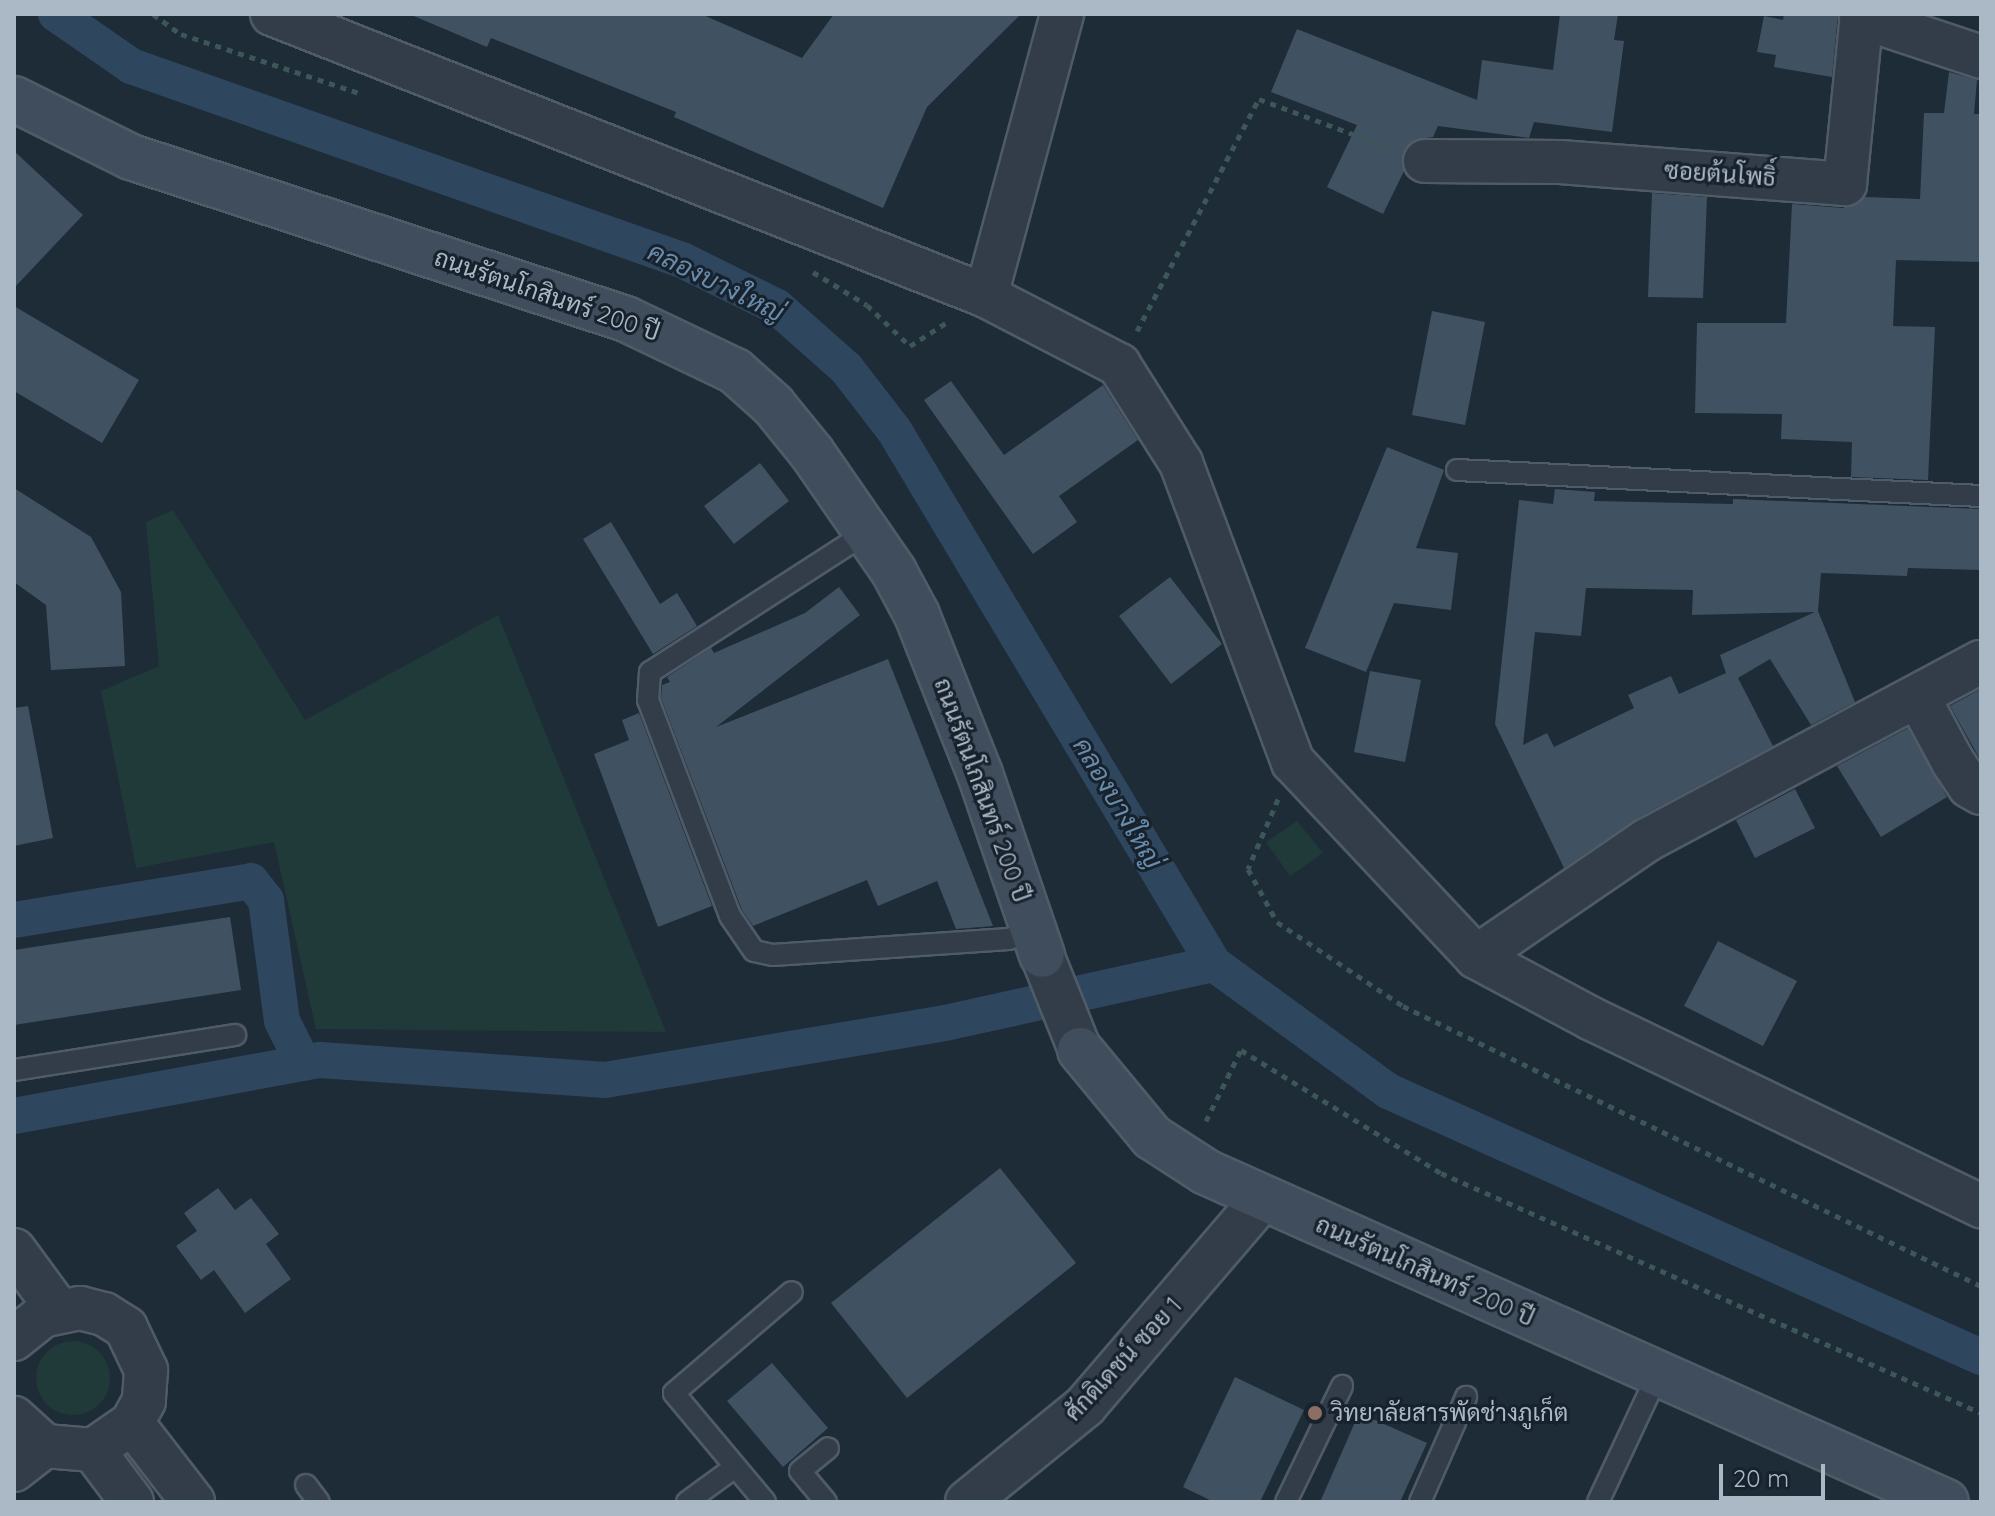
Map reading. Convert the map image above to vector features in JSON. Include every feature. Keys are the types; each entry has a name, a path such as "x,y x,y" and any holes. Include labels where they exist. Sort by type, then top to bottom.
{"street":[{"path":"272,14 986,296 1119,365 1181,463 1293,762 1476,957 1592,1019 1981,1206"},
{"path":"986,296 1062,14"},
{"path":"1862,15 1981,57"},
{"name":"ซอยต้นโพธิ์","path":"1425,161 1560,162 1845,184 1862,15"},
{"name":"ถนนรัตนโกสินทร์ 200 ปี","path":"14,99 131,157 683,342 735,371 773,405 869,531 917,615 1080,1050 1152,1137 1197,1167 1263,1198 1946,1502"},
{"path":"1476,957 1647,840 1981,662"},
{"path":"1918,697 1953,762 1969,786 1981,793"},
{"name":"ศักดิเดชน์ ซอย 1","path":"967,1502 1085,1406 1263,1198"},
{"path":"14,1250 58,1310"},
{"path":"14,1339 58,1310 104,1314 126,1328 140,1349 146,1370 144,1401 132,1423 93,1450 30,1458 14,1418"},
{"path":"132,1423 193,1502"},
{"path":"93,1450 132,1502"}],"lane":[{"path":"1457,470 1981,496"},
{"path":"869,531 650,672 648,700 730,916 754,951 773,955 1008,939 1038,944"},
{"path":"14,1070 235,1035"},
{"path":"765,1502 674,1393 792,1292"},
{"path":"1624,1502 1601,1497 1658,1374"},
{"path":"1286,1502 1342,1386"},
{"path":"1420,1502 1466,1397"},
{"path":"826,1502 800,1471 828,1448"},
{"path":"687,1502 735,1467"},
{"path":"306,1485 319,1502"}],"path":[{"path":"1119,365 1259,99 1425,161"},
{"path":"1293,762 1248,869 1277,922 1403,1006 1981,1286"},
{"path":"1206,1121 1241,1050 1441,1173 1981,1413"}],"green space":[{"path":"173,510 305,720 498,615 666,1032 316,1029 274,842 136,868 101,691 159,666 146,522"},
{"path":"1297,821 1323,853 1290,876 1266,842"},
{"path":"80,1341 100,1351 108,1364 108,1392 100,1405 87,1413 66,1415 46,1405 38,1392 36,1371 46,1351 59,1343"}],"building":[{"path":"409,14 701,14 802,58 834,14 1021,14 927,107 883,208 674,117 676,112 491,38 487,47"},
{"path":"1560,14 1618,14 1614,40 1624,41 1612,132 1534,122 1529,138 1438,126 1433,137 1414,140 1405,148 1404,171 1383,214 1327,187 1357,125 1271,92 1297,29 1477,100 1482,60 1553,70"},
{"path":"1784,14 1838,14 1832,77 1774,67 1776,55 1757,52 1764,16 1783,20"},
{"path":"1949,72 1977,80 1974,114 1981,114 1981,262 1896,260 1893,326 1935,327 1928,480 1851,477 1852,442 1781,439 1782,414 1695,413 1697,323 1786,323 1792,204 1843,208 1865,197 1920,199 1924,113 1944,113"},
{"path":"14,151 83,215 14,288"},
{"path":"1652,193 1707,197 1703,298 1648,297"},
{"path":"14,306 139,380 102,443 14,391"},
{"path":"1432,311 1485,322 1465,425 1412,415"},
{"path":"951,381 1004,455 1103,385 1138,440 1059,496 1077,522 1033,554 924,400"},
{"path":"1387,447 1444,470 1416,548 1458,553 1451,610 1394,603 1366,672 1305,648"},
{"path":"760,463 789,501 734,544 704,506"},
{"path":"14,488 91,537 121,592 125,666 51,670 46,605 14,582"},
{"path":"1555,489 1595,492 1594,501 1733,504 1733,499 1981,509 1981,570 1908,568 1907,576 1821,573 1818,611 1855,702 1811,725 1770,659 1738,678 1773,746 1636,819 1564,868 1495,724 1519,500 1553,504","holes":["1586,588 1693,590 1692,615 1815,612 1720,655 1726,673 1679,694 1671,676 1628,695 1634,708 1554,747 1547,733 1523,745 1535,632 1581,636"]},
{"path":"611,522 660,604 677,593 697,626 653,654 583,539"},
{"path":"1170,577 1222,644 1171,684 1119,616"},
{"path":"839,587 860,615 716,727 888,659 993,926 956,929 937,881 878,906 867,880 753,926 742,910 661,698 662,685 670,682 667,677 711,648 714,653 805,613"},
{"path":"1370,671 1421,680 1405,762 1354,752"},
{"path":"1981,689 1981,761 1950,706"},
{"path":"28,706 53,838 14,846 14,708"},
{"path":"639,713 712,906 658,927 594,754 629,740 622,720"},
{"path":"1908,728 1947,797 1881,837 1837,766"},
{"path":"1795,789 1815,828 1755,858 1736,820"},
{"path":"230,917 241,990 14,1025 14,950"},
{"path":"1718,941 1797,981 1763,1046 1684,1006"},
{"path":"1000,1168 1076,1263 907,1398 831,1303"},
{"path":"218,1188 235,1210 251,1198 279,1234 266,1244 291,1279 245,1313 214,1270 201,1280 176,1246 197,1231 184,1213"},
{"path":"772,1363 828,1428 783,1467 727,1401"},
{"path":"1235,1377 1304,1410 1260,1502 1214,1502 1183,1487"},
{"path":"1359,1413 1427,1443 1400,1502 1320,1502"}],"waterway":[{"name":"คลองบางใหญ่","path":"56,14 131,66 682,260 777,307 846,368 894,430 1214,964 1388,1091 1981,1357"},
{"path":"14,920 251,881 266,900 282,1021 303,1063"},
{"path":"14,1116 320,1060 605,1080 945,1023 1214,964"}],"place":[{"name":"วิทยาลัยสารพัดช่างภูเก็ต","path":"1315,1413"}]}
